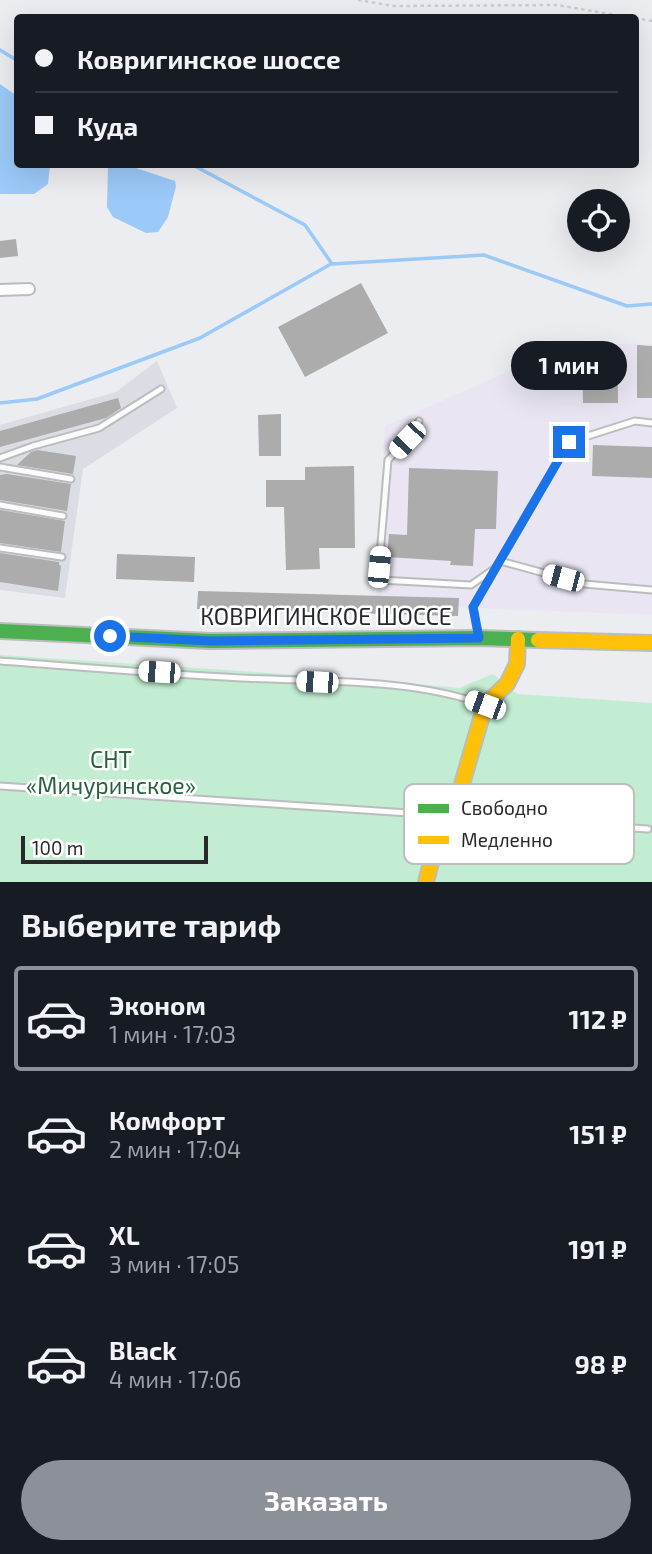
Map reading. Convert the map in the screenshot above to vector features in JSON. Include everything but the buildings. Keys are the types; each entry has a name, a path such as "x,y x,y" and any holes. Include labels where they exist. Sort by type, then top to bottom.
{"main road":[{"name":"КОВРИГИНСКОЕ ШОССЕ","path":"0,631 210,641 479,638 652,643"},
{"path":"462,784 485,705 507,684 517,664 518,639"},
{"path":"426,882 431,864"}],"street":[{"path":"0,290 29,289"}],"lane":[{"path":"0,458 99,428 161,389"},
{"path":"419,421 407,440 388,460 380,580 471,585 498,564"},
{"path":"479,638 473,607 569,442 635,421 652,423"},
{"path":"0,467 71,479"},
{"path":"0,505 63,516"},
{"path":"0,548 62,557"},
{"path":"498,564 584,584 652,590"},
{"path":"0,661 238,678 370,684 459,696 485,705"},
{"path":"0,786 404,814"},
{"path":"634,828 648,829"}],"path":[{"path":"358,0 394,6 557,5 610,14"}],"shaded area":[{"path":"571,344 652,344 652,615 376,604 385,426"},
{"path":"157,361 177,408 83,469 65,598 0,590 0,425 116,392"}],"green space":[{"name":"СНТ «Мичуринское»","path":"0,655 459,688 493,674 517,694 652,703 652,882 0,882"}],"water":[{"path":"0,84 14,94 14,168 50,168 48,184 34,194 0,194"},
{"path":"108,168 136,168 175,181 168,217 158,232 146,233 113,217 107,207"}],"waterway":[{"path":"0,50 14,59"},
{"path":"198,168 305,225 332,264 484,255 627,306 652,304"},
{"path":"0,403 37,399 200,338 331,264"}],"traffic: fast":[{"path":"0,631 210,641 479,638 538,640"}],"traffic: slow":[{"path":"462,784 485,705 507,684 517,664 518,639"},
{"path":"538,640 652,643"},
{"path":"426,882 431,864"}],"route":[{"path":"110,636 210,641 479,638 473,607 569,442"}]}
